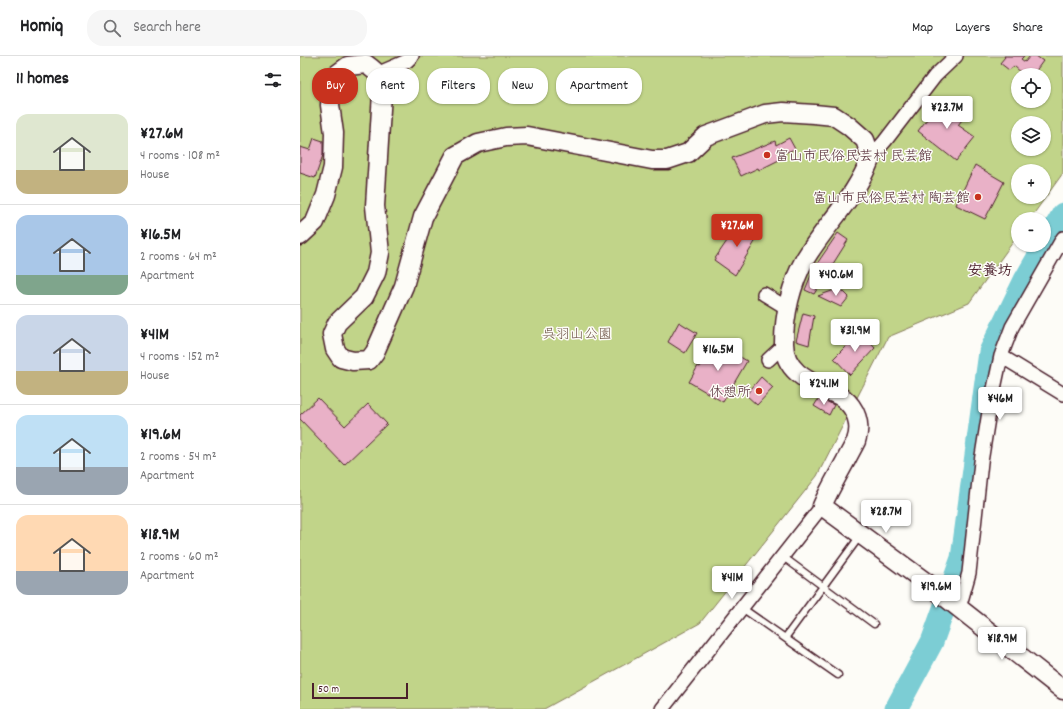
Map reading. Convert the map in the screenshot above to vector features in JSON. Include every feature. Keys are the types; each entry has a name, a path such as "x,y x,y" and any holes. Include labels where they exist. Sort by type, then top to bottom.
{"street":[{"path":"300,236 315,222 326,195 333,167 334,133 330,105 333,78 348,66 407,61 412,56"},
{"path":"662,709 822,506 856,440 858,424 856,413 842,398 804,378 795,371 787,359 784,346 787,308 794,283 805,260 826,229 853,194 871,157 885,141 935,71 956,56"},
{"path":"370,64 382,79 375,206 380,252 376,273 364,297 337,323 332,334 335,349 341,358 353,361 369,360 375,352 404,286 423,217 455,156 478,143 506,137 527,136 652,160 667,160 688,153 706,136 765,114 783,112 834,116 849,126 865,140 871,157"},
{"path":"959,608 969,573 981,462 989,412 1001,356 1012,327 1063,238"},
{"path":"764,294 787,308"},
{"path":"768,360 784,346"},
{"path":"1001,356 1063,394"},
{"path":"822,506 931,586 1063,690"}],"lane":[{"path":"785,638 861,534"},
{"path":"782,556 874,624"},
{"path":"742,608 838,675"}],"green space":[{"name":"呉羽山公園","path":"300,56 1063,56 1063,173 1051,190 1051,164 1011,164 1011,204 1041,204 1035,212 1011,212 1011,245 969,303 888,337 817,476 700,623 544,709 300,709"}],"building":[{"path":"1004,56 1024,56 1021,59 1025,62 1030,56 1036,56 1043,61 1038,68 1016,68 1014,66 1009,70 1000,63 1005,57"},
{"path":"937,98 940,101 942,99 965,116 958,125 975,137 956,161 918,131 934,110 930,106"},
{"path":"314,138 323,141 323,155 315,178 300,173 300,147 310,150"},
{"name":"富山市民俗民芸村 民芸館","path":"789,138 795,149 781,154 783,158 759,170 758,168 741,176 732,158 775,141 776,145"},
{"name":"富山市民俗民芸村 陶芸館","path":"975,165 1004,182 985,219 956,205"},
{"path":"740,222 759,235 735,275 714,260"},
{"path":"838,233 848,240 814,294 805,290 814,268"},
{"path":"840,288 849,297 841,307 818,296"},
{"path":"803,313 814,316 809,345 796,341"},
{"path":"679,322 697,333 685,353 668,342"},
{"path":"860,332 875,348 850,375 834,358"},
{"path":"715,342 747,361 723,402 689,382"},
{"name":"休憩所","path":"761,377 773,388 757,405 746,395"},
{"path":"318,398 345,426 368,404 387,424 344,465 300,419 300,415"},
{"path":"819,398 834,405 829,415 814,406"}],"waterway":[{"path":"896,709 932,642 962,558 990,352 1025,280 1063,214"}],"place":[{"name":"富山市民俗民芸村 民芸館","path":"767,155"},
{"name":"富山市民俗民芸村 陶芸館","path":"978,197"},
{"name":"休憩所","path":"759,391"}],"district":[{"name":"安養坊","path":"990,270"}]}
